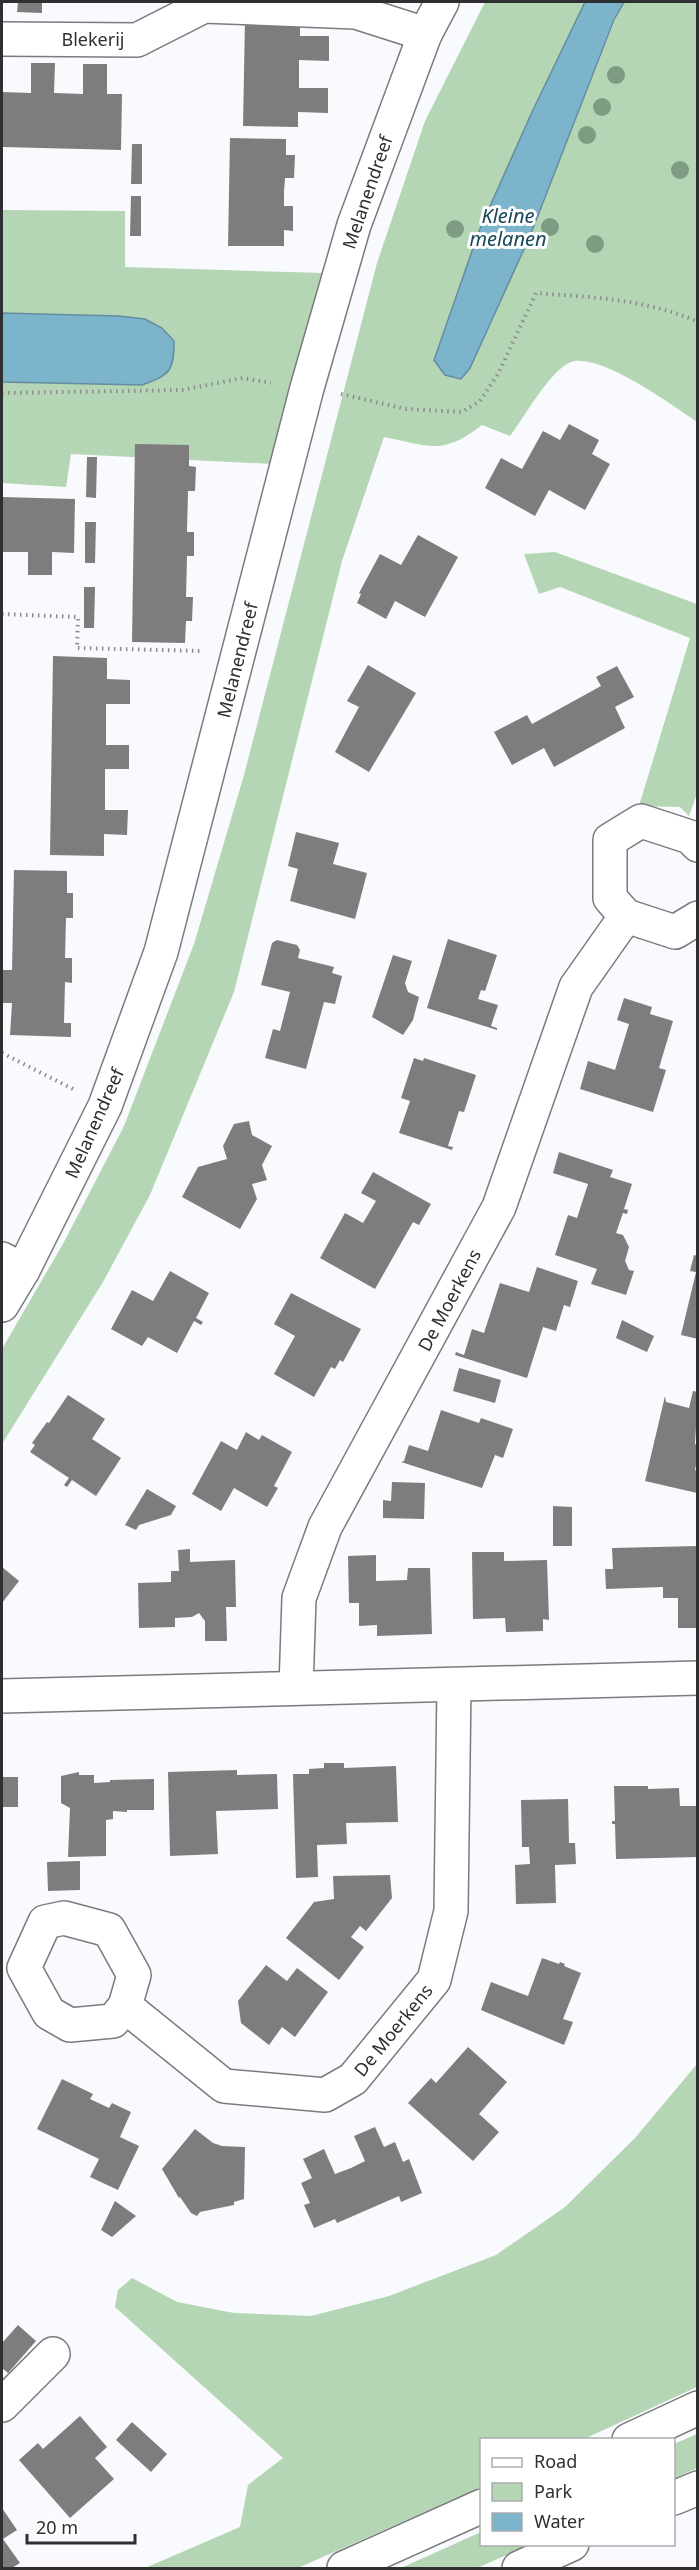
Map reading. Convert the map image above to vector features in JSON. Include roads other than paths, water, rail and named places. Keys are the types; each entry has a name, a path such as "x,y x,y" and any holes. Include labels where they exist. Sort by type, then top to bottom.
{"street":[{"name":"Melanendreef","path":"2,1305 12,1265 105,1106 161,952 307,388 354,225 425,34 442,2"},
{"name":"Blekerij","path":"2,39 137,40 204,6 356,12 425,34"},
{"path":"698,845 690,837 641,821 610,840 609,898 626,916 675,932 698,918"},
{"name":"De Moerkens","path":"296,1688 299,1598 326,1527 499,1207 576,987 626,916"},
{"path":"2,1696 698,1678"},
{"name":"De Moerkens","path":"125,2006 224,2086 325,2095 353,2079 434,1980 451,1911 454,1685"},
{"path":"2,2405 53,2354"},
{"path":"631,2438 698,2408"},
{"path":"675,2499 698,2488"},
{"path":"344,2568 480,2507"},
{"path":"519,2568 568,2546"}],"water":[{"name":"Kleine melanen","path":"585,2 624,2 614,20 530,236 470,368 461,379 445,375 434,360 479,231 532,112"},
{"path":"2,313 119,316 145,319 162,328 174,341 173,359 164,375 142,385 2,382"}]}
